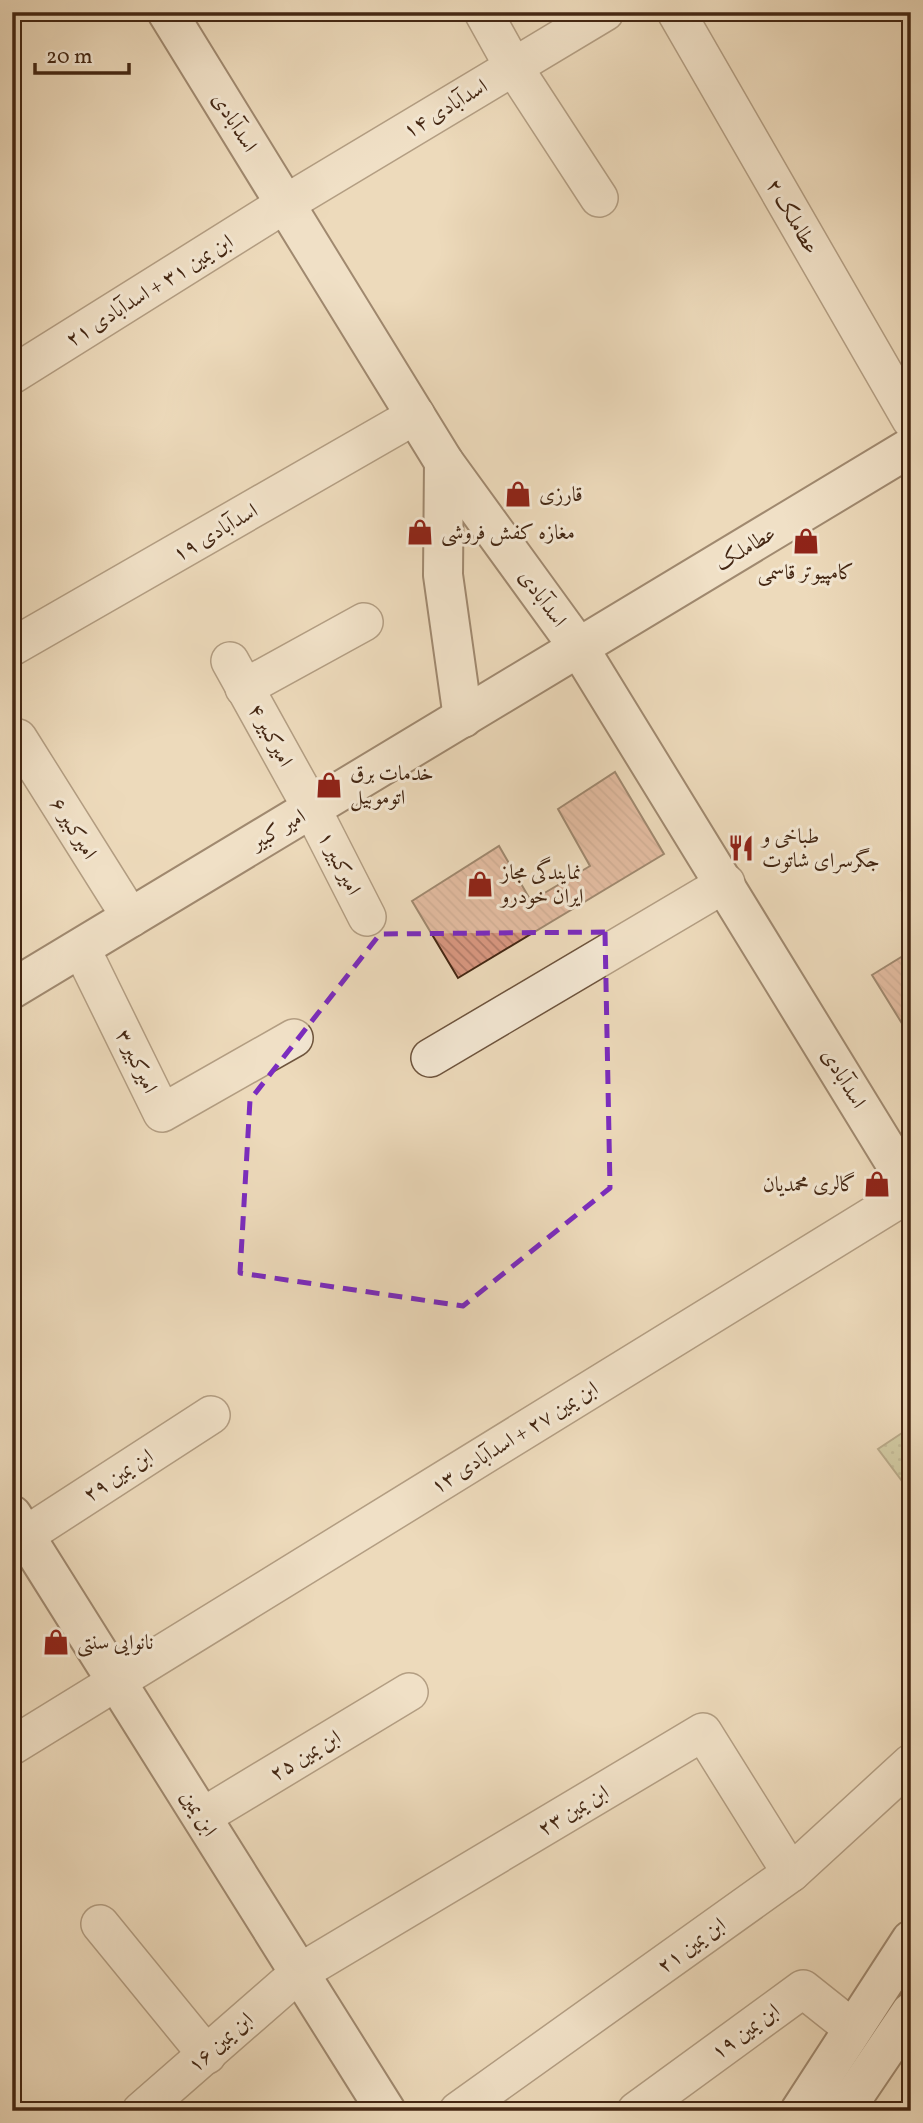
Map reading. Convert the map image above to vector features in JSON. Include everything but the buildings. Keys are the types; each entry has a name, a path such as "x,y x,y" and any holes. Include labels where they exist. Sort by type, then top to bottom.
{"main road":[{"name":"اسدآبادی","path":"167,12 444,462 579,648 726,883 911,1190"},
{"name":"عطاملک","path":"579,648 911,447"},
{"path":"444,462 443,575 463,718"},
{"name":"امیر کبیر","path":"12,989 579,648"},
{"name":"ابن یمین","path":"17,1531 116,1681 386,2111"},
{"path":"800,2111 911,1940"},
{"path":"844,2111 911,2011"}],"street":[{"path":"483,12 513,66 599,198"},
{"name":"اسدآبادی ۱۴","path":"285,204 605,12"},
{"name":"عطاملک ۲","path":"676,12 911,420"},
{"name":"ابن یمین ۳۱ + اسدآبادی ۲۱","path":"12,375 285,204"},
{"name":"اسدآبادی ۱۹","path":"12,647 416,415"},
{"name":"امیرکبیر ۴","path":"312,808 237,675 364,622"},
{"name":"امیرکبیر ۶","path":"18,738 131,918"},
{"name":"امیرکبیر ۱","path":"312,808 367,917"},
{"path":"430,1058 726,883"},
{"name":"امیرکبیر ۳","path":"82,948 162,1113 294,1038"},
{"name":"ابن یمین ۲۷ + اسدآبادی ۱۳","path":"12,1746 911,1190"},
{"name":"ابن یمین ۲۹","path":"17,1531 211,1415"},
{"name":"ابن یمین ۲۵","path":"202,1817 409,1692"},
{"name":"ابن یمین ۲۳","path":"299,1973 704,1732 791,1873"},
{"name":"ابن یمین ۲۱","path":"458,2111 791,1873 911,1763"},
{"path":"100,1924 207,2055"},
{"name":"ابن یمین ۱۶","path":"141,2111 299,1973"},
{"name":"ابن یمین ۱۹","path":"636,2111 803,1989 852,2028"}],"highlighted area":[{"path":"605,932 610,1188 463,1306 240,1273 250,1100 380,934"}],"green space":[{"path":"911,1427 911,1493 878,1449"}],"place":[{"name":"قارزی","path":"518,494"},
{"name":"مغازه کفش فروشی","path":"420,532"},
{"name":"کامپیوتر قاسمی","path":"806,541"},
{"name":"خدمات برق اتوموبیل","path":"329,785"},
{"name":"طباخی و جگرسرای شاتوت","path":"741,848"},
{"name":"نمایندگی مجاز ایران خودرو","path":"480,884"},
{"name":"گالری محمدیان","path":"877,1184"},
{"name":"نانوایی سنتی","path":"56,1642"}]}
